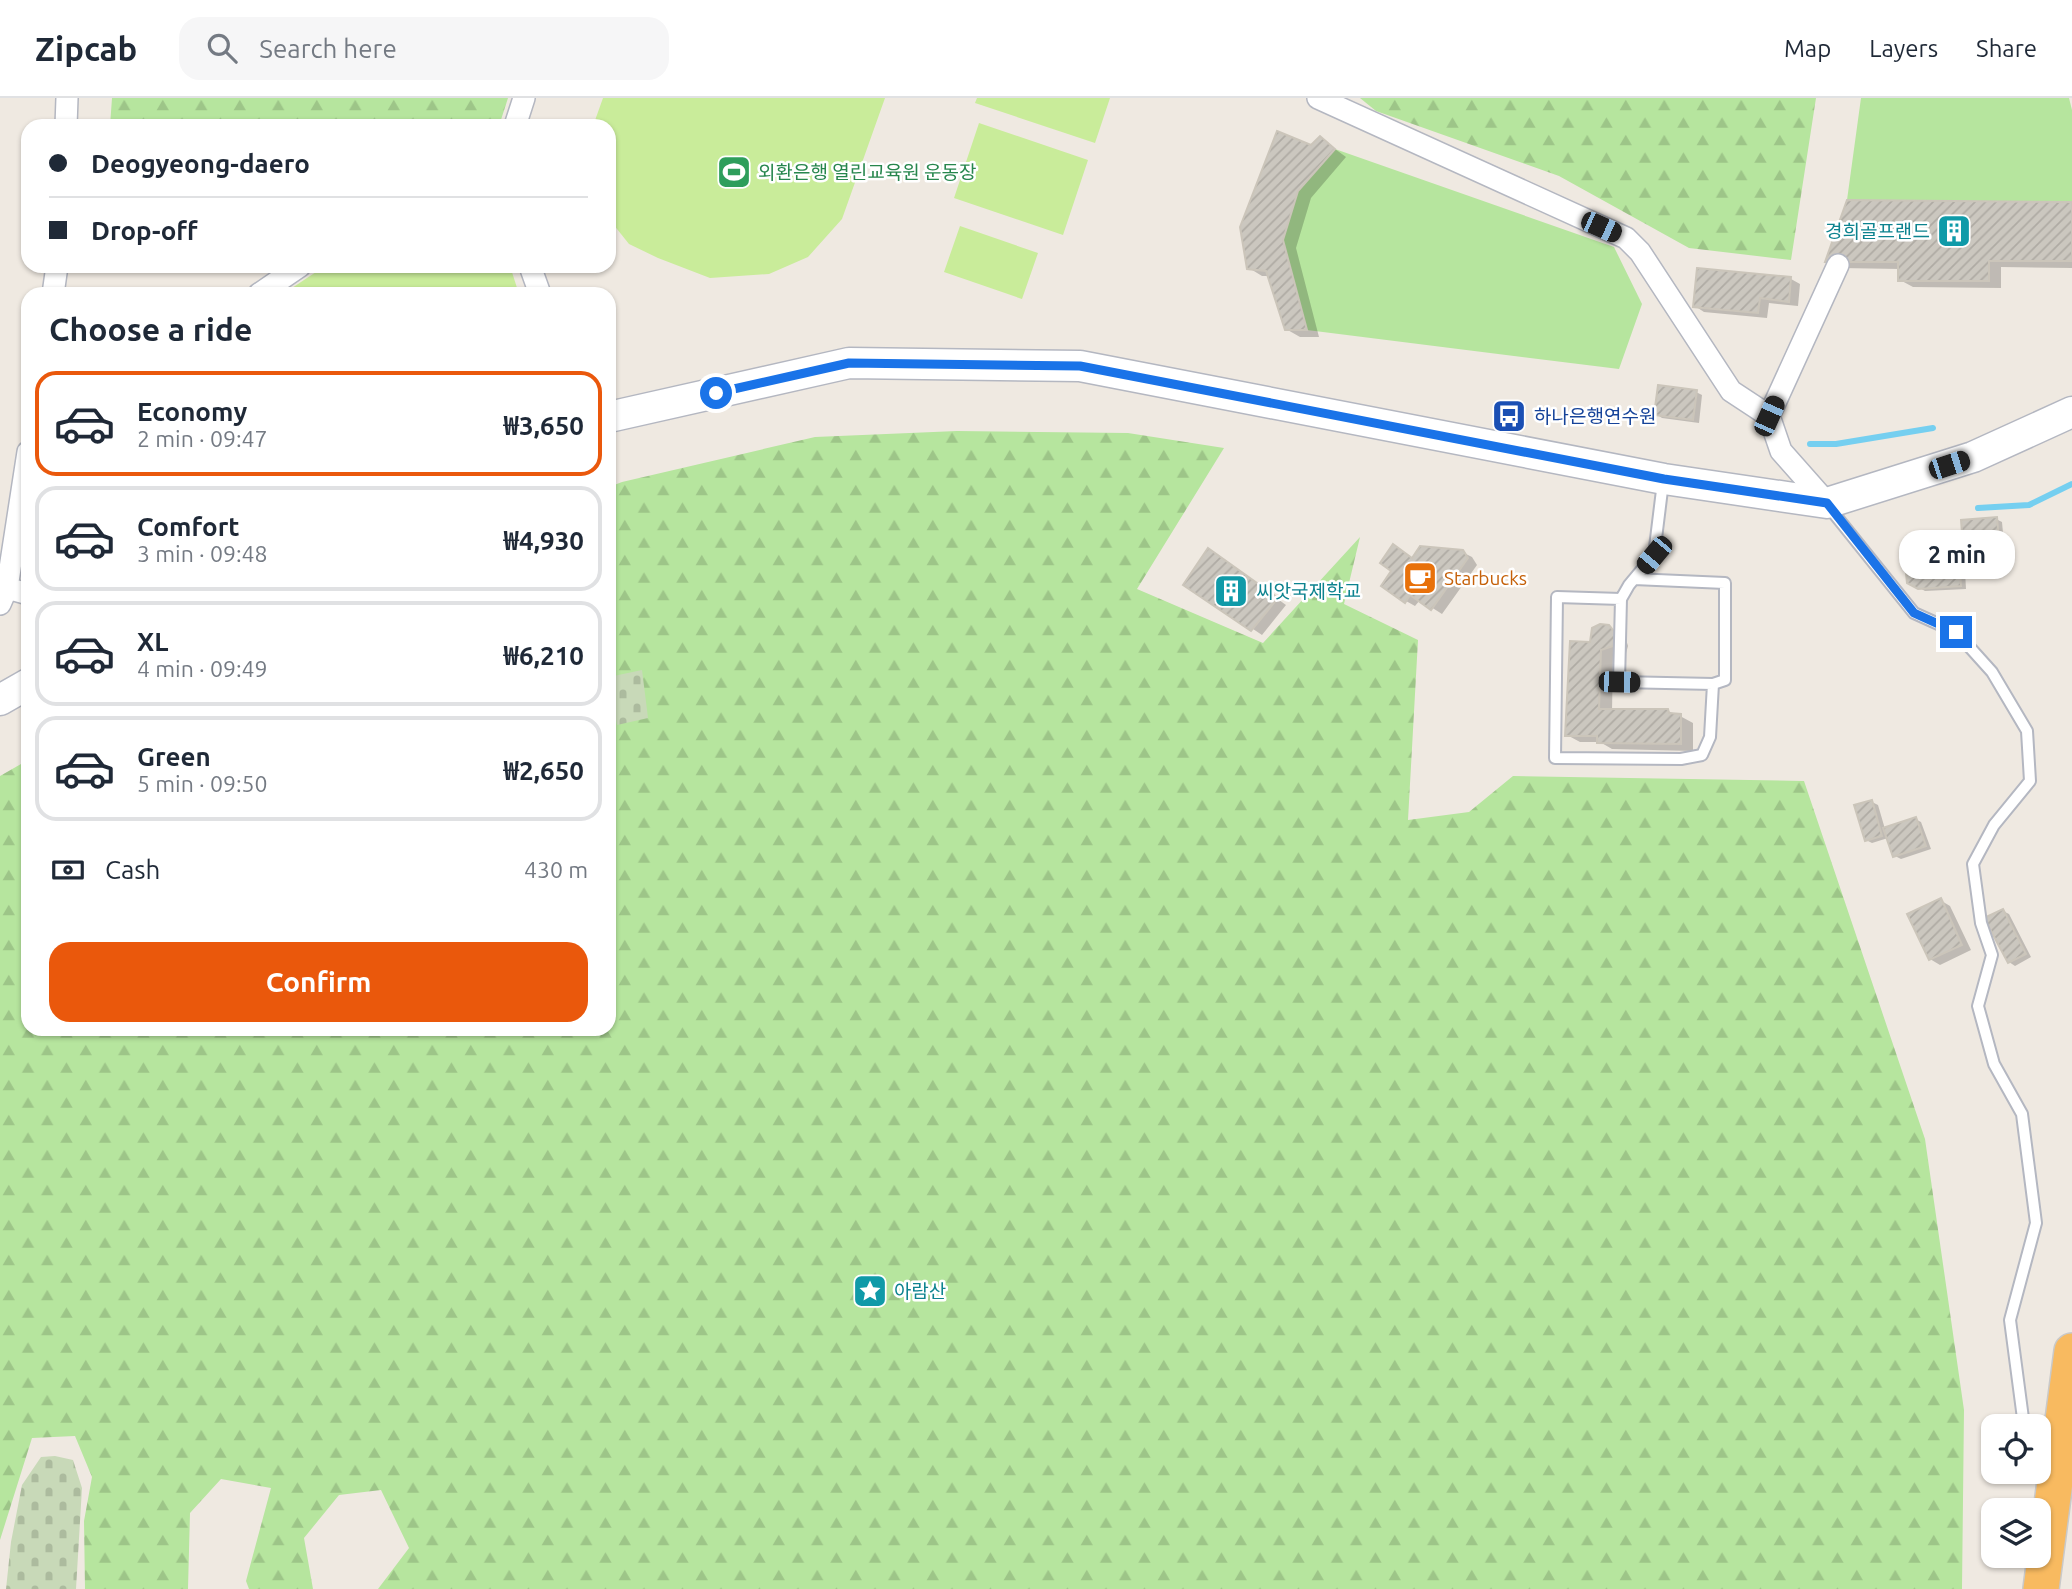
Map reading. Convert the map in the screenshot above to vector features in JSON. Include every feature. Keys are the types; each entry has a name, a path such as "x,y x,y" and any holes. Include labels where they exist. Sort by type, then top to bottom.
{"highway":[{"path":"2041,1589 2072,1351"}],"main road":[{"path":"616,415 849,363 1080,366 1664,479 1827,503 1973,457 2072,412"},
{"path":"0,700 21,688"}],"street":[{"path":"66,119 67,98"},
{"path":"517,119 524,98"},
{"path":"1318,98 1626,238 1640,252 1731,391 1769,416 1781,451 1827,503"},
{"path":"1769,416 1838,264"},
{"path":"269,287 290,273"},
{"path":"21,492 3,596 21,595"}],"lane":[{"path":"1634,579 1725,583 1725,680 1713,684 1619,682 1621,599 1634,579 1654,555 1664,479"},
{"path":"1827,503 1914,613 1956,632 1992,672 2027,731 2030,781 1994,825 1973,864 1981,923 1992,955 1978,1006 1994,1064 2022,1114 2036,1223 2010,1320 2022,1414"},
{"path":"1621,599 1557,597 1555,758 1681,759 1702,755 1710,737 1713,684"}],"green space":[{"path":"112,98 508,98 501,119 110,119"},
{"name":"외환은행 열린교육원 운동장","path":"603,98 885,98 842,219 808,257 769,274 710,278 629,244 616,228 616,119 596,119"},
{"path":"977,98 1110,98 1095,143 975,103"},
{"path":"1360,98 1816,98 1791,260 1689,248 1559,176 1376,111"},
{"path":"1861,98 2069,98 2072,110 2072,202 1847,200"},
{"path":"979,123 1088,160 1063,235 954,198"},
{"path":"1335,149 1614,247 1642,304 1619,369 1307,330 1283,240 1298,191"},
{"path":"960,226 1038,253 1022,299 944,272"},
{"path":"314,273 512,273 517,287 294,287"},
{"path":"957,431 1128,433 1224,448 1137,589 1263,643 1360,537 1344,604 1418,640 1408,820 1469,812 1513,776 1804,781 1925,1139 1964,1410 1962,1589 378,1589 409,1548 381,1490 339,1495 304,1538 313,1589 249,1589 246,1581 271,1488 221,1479 190,1513 188,1589 85,1589 84,1521 92,1477 75,1436 32,1438 0,1540 0,776 21,764 21,1036 616,1036 616,484 815,437"},
{"path":"642,670 648,718 617,725 616,676"},
{"path":"55,1456 73,1460 82,1488 76,1589 6,1589 11,1542 22,1485 41,1457"}],"building":[{"path":"1277,131 1311,145 1320,136 1335,149 1298,191 1283,240 1307,330 1285,330 1266,271 1247,269 1240,227"},
{"name":"경희골프랜드","path":"1847,200 2072,202 2072,261 1989,261 1989,281 1898,281 1898,262 1825,262"},
{"path":"1697,268 1791,277 1789,302 1760,298 1758,313 1693,307"},
{"path":"1658,385 1697,390 1693,420 1654,415"},
{"path":"1997,517 1999,541 1992,542 1994,571 1965,573 1961,520"},
{"name":"Starbucks","path":"1393,544 1412,558 1420,546 1463,550 1468,558 1431,610 1410,595 1405,603 1381,586 1391,571 1380,563"},
{"name":"씨앗국제학교","path":"1208,548 1278,598 1251,631 1183,585"},
{"path":"1959,559 1961,586 1918,589 1907,583 1905,563"},
{"path":"1600,624 1609,625 1616,634 1613,646 1601,650 1599,709 1668,709 1669,713 1681,714 1681,744 1597,743 1597,736 1565,736 1570,641 1590,642 1592,628"},
{"path":"1872,800 1882,836 1865,841 1854,805"},
{"path":"1916,817 1926,846 1893,857 1883,828"},
{"path":"1941,898 1962,945 1929,960 1907,914"},
{"path":"2003,909 2026,954 2008,963 1984,918"}],"waterway":[{"path":"1810,444 1836,444 1933,428"},
{"path":"1978,508 2029,505 2072,484"}],"place":[{"name":"외환은행 열린교육원 운동장","path":"734,172"},
{"name":"경희골프랜드","path":"1954,231"},
{"name":"하나은행연수원","path":"1509,416"},
{"name":"Starbucks","path":"1420,578"},
{"name":"씨앗국제학교","path":"1231,591"},
{"name":"아람산","path":"870,1291"}],"route":[{"path":"716,393 849,363 1080,366 1664,479 1827,503 1914,613 1956,632"}]}
